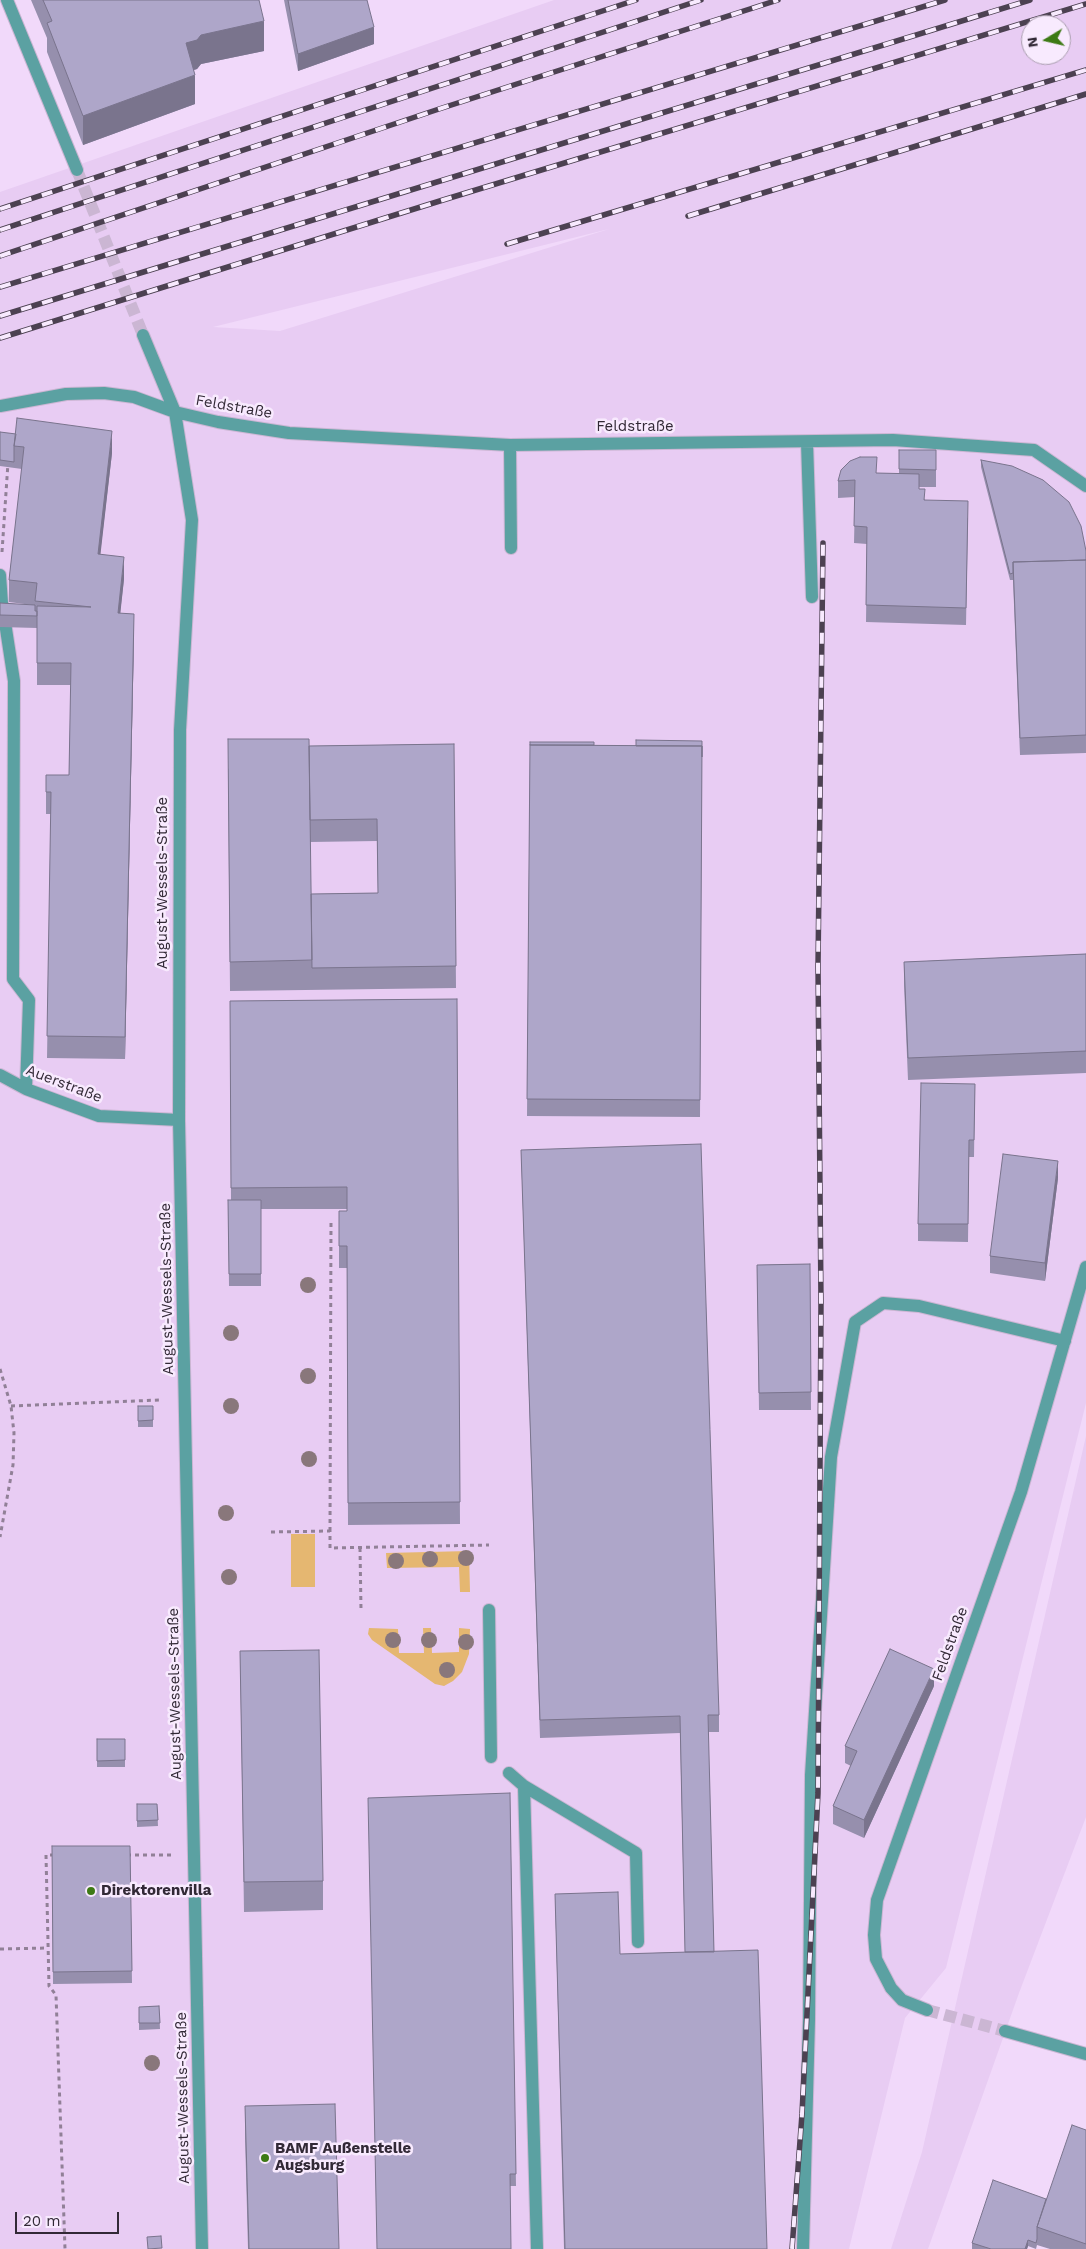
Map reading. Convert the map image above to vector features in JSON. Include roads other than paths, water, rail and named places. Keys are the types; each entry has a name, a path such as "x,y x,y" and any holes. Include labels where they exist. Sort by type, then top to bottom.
{"street":[{"path":"7,0 78,170"},
{"name":"August-Wessels-Straße","path":"143,335 175,412 192,520 180,730 179,1120 202,2249"},
{"name":"Feldstraße","path":"0,406 66,394 104,393 134,397 175,412 289,433 510,444 892,440 1034,450 1086,486"},
{"path":"807,442 812,597"},
{"path":"510,444 511,548"},
{"path":"0,575 2,602 14,681 13,979 29,1000 26,1089"},
{"name":"Auerstraße","path":"0,1075 26,1089 99,1116 179,1120"},
{"name":"Feldstraße","path":"927,2010 902,2000 891,1988 876,1960 874,1935 876,1900 1022,1492 1086,1267"},
{"path":"803,2249 809,2020 811,1774 831,1456 855,1322 883,1303 919,1306 1065,1341"},
{"path":"489,1610 491,1757"},
{"path":"509,1774 524,1786 636,1853 638,1942"},
{"path":"524,1786 537,2249"},
{"path":"1005,2030 1086,2054"}],"tunnel":[{"path":"77,170 143,335"},
{"path":"927,2010 1005,2031"}],"railway":[{"path":"0,209 636,0"},
{"path":"0,230 701,0"},
{"path":"0,256 439,109 778,0"},
{"path":"0,287 945,0"},
{"path":"0,316 1030,0"},
{"path":"0,338 443,200 1086,4"},
{"path":"507,244 1086,70"},
{"path":"688,216 1086,94"},
{"path":"792,2249 802,2114 818,1793 821,1302 818,966 823,543"}],"place":[{"name":"Direktorenvilla","path":"91,1891"},
{"name":"BAMF Außenstelle Augsburg","path":"265,2158"}]}
